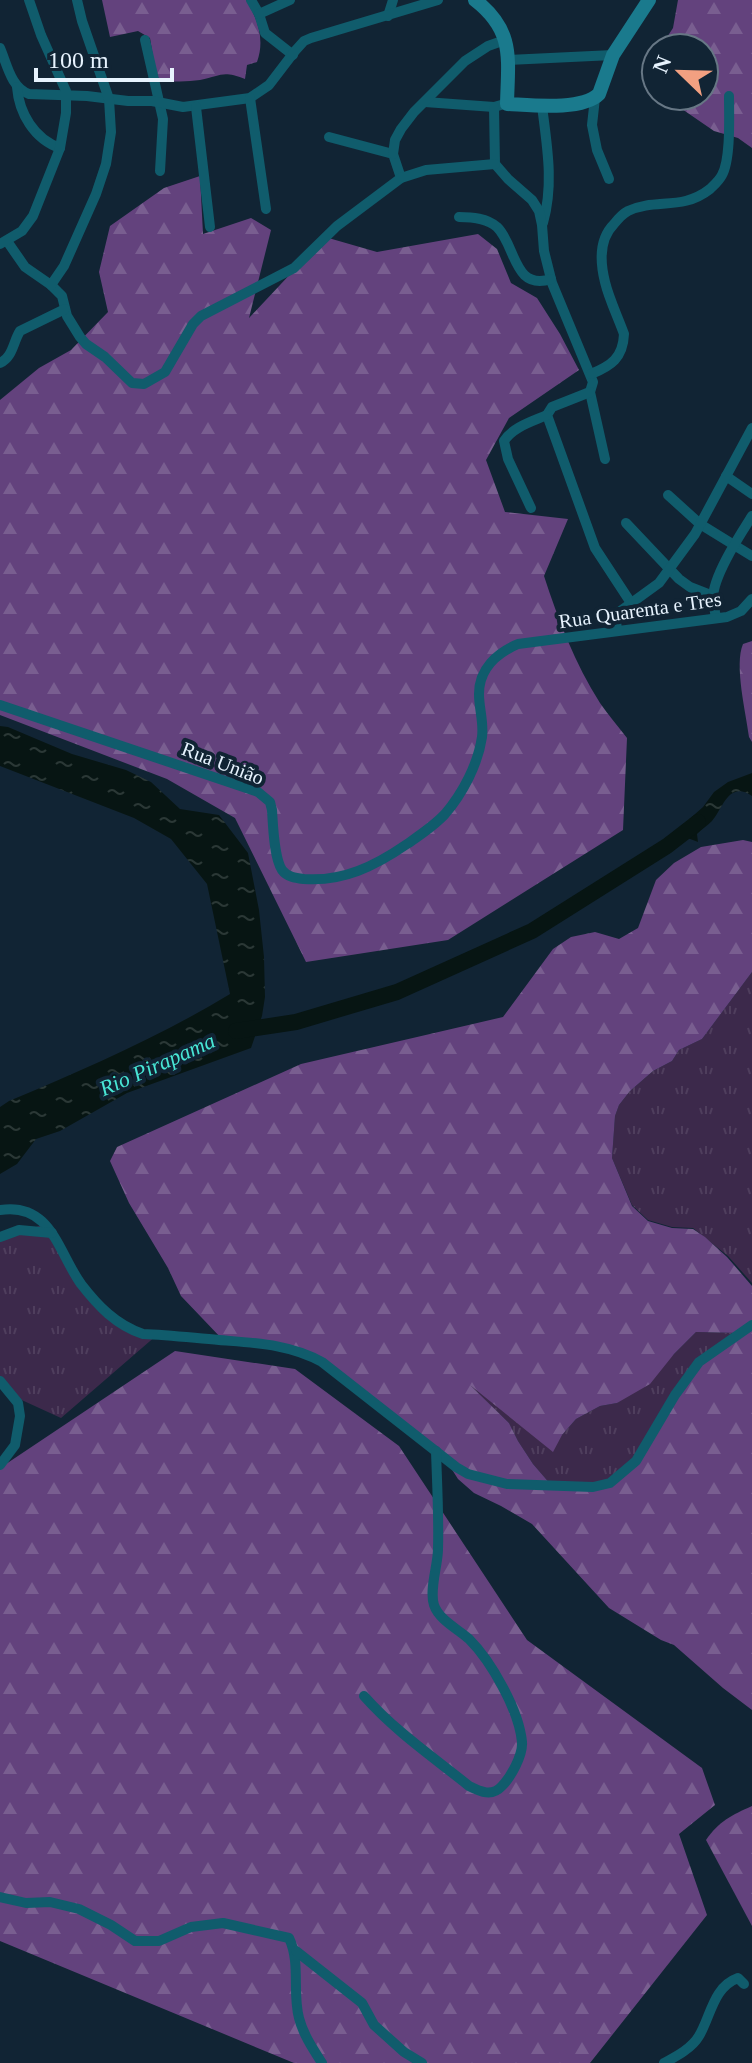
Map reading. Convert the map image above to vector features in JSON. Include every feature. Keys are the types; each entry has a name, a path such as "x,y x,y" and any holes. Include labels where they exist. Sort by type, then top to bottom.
{"street":[{"path":"29,0 67,96 60,148 28,225 4,243 20,262 62,296 75,331 86,344 132,383 149,382 162,376 171,366 187,333 201,316 294,268 337,226 401,178 426,170 495,164"},
{"path":"51,285 64,266 102,179 109,154 109,99 77,0"},
{"path":"251,0 268,37 293,55"},
{"path":"259,14 290,0"},
{"path":"388,16 393,0"},
{"path":"17,87 29,94 159,101 177,107 250,98 269,85 304,41 438,0"},
{"path":"475,0 495,18 505,40 508,60 495,164 532,200 539,211 551,279 591,374 593,382 590,392 605,459"},
{"path":"425,102 542,106 587,102 599,94 613,55 649,0"},
{"path":"145,40 163,119 160,171"},
{"path":"401,178 393,154 401,129 465,61 488,46 505,40"},
{"path":"0,48 17,87 20,105 33,128 42,139 60,148"},
{"path":"508,60 613,55"},
{"path":"591,374 609,367 617,358 624,341 604,277 604,237 628,211 684,202 717,182 724,171 726,157 729,96"},
{"path":"250,98 266,209"},
{"path":"595,98 592,125 597,150 609,179"},
{"path":"542,106 550,186 542,225"},
{"path":"196,107 210,227"},
{"path":"329,137 393,154"},
{"path":"459,217 494,224 528,278 537,282 551,279"},
{"path":"0,363 7,360 20,331 65,309"},
{"path":"531,508 508,459 504,441 523,425 547,415 552,407 590,392"},
{"path":"547,415 595,548 631,603"},
{"path":"617,631 619,612 653,589 669,570 700,524 751,433"},
{"path":"726,476 752,494"},
{"path":"668,495 700,524 752,556"},
{"path":"716,618 713,596 734,545 752,516"},
{"path":"626,523 669,570 690,587 713,596"},
{"name":"Rua Quarenta e Tres","path":"526,643 716,618 741,611 752,599"},
{"name":"Rua União","path":"0,705 258,792 270,802 277,859 283,872 294,878 329,878 362,870 389,856 428,830 445,814 459,795 480,749 483,729 479,694 483,675 488,665 506,649 526,643"},
{"path":"0,1210 12,1208 40,1219 52,1233 81,1283 121,1324 143,1334 258,1343 308,1355 322,1362 456,1467 496,1482 593,1487 610,1483 636,1461 675,1395 699,1362 752,1325"},
{"path":"0,1237 19,1230 52,1233"},
{"path":"0,1381 18,1403 20,1416 15,1445 0,1465"},
{"path":"364,1696 405,1736 481,1792 489,1794 504,1785 521,1753 523,1745 510,1699 470,1640 442,1617 434,1605 438,1552 436,1451"},
{"path":"0,1897 26,1903 50,1902 79,1909 135,1941 159,1941 191,1927 223,1923 289,1938 296,1951 362,2003 374,2025 404,2052 422,2063"},
{"path":"296,1951 295,1987 299,2019 322,2063"},
{"path":"664,2063 681,2054 699,2037 709,2011 727,1984 738,1978 744,1984"}],"green space":[{"path":"102,0 246,0 259,30 257,62 247,65 245,79 226,74 195,81 160,82 150,38 138,31 110,37"},
{"path":"678,0 752,0 752,148 738,138 714,131 686,112 720,112 720,32 670,32"},
{"path":"200,176 203,234 251,218 271,230 249,318 325,237 377,252 478,234 497,249 511,283 537,298 579,370 509,418 486,460 505,512 568,519 544,576 561,625 583,673 600,703 627,738 623,830 448,940 306,962 235,818 167,779 0,715 0,400 39,368 71,350 108,312 99,272 110,226 164,188"},
{"path":"752,641 752,742 743,703 740,664 743,644"},
{"path":"743,840 752,842 752,972 702,1039 679,1050 672,1061 653,1071 619,1105 615,1116 612,1158 632,1206 648,1221 672,1228 693,1229 727,1257 752,1286 752,1710 674,1645 609,1608 532,1524 474,1493 458,1479 444,1457 308,1355 223,1340 181,1296 129,1203 110,1161 117,1147 301,1064 503,1017 553,949 571,937 595,932 619,939 638,928 656,880 674,863 701,847","holes":["696,1332 739,1333 699,1362 624,1472 593,1487 552,1486 533,1464 509,1423 470,1385 553,1452 576,1419 600,1406 617,1403 650,1384"]},
{"path":"752,972 752,1283 728,1256 693,1228 672,1227 648,1220 632,1205 612,1158 615,1116 619,1105 653,1071 672,1061 679,1050 702,1039"},
{"path":"45,1224 108,1316 157,1335 61,1418 13,1396 0,1380 0,1239"},
{"path":"696,1332 739,1333 643,1450 610,1483 552,1486 533,1464 509,1423 454,1370 562,1435 576,1419 600,1406 617,1403"},
{"path":"175,1351 295,1369 399,1446 527,1640 702,1768 715,1805 679,1834 707,1915 590,2063 294,2063 0,1941 0,1468"},
{"path":"752,1806 752,1926 706,1840 726,1819"}],"water":[{"name":"Rio Pirapama","path":"0,726 72,754 126,770 151,782 180,809 219,815 248,853 259,910 265,997 251,1048 127,1093 60,1131 36,1139 17,1164 0,1174 0,1107 150,1038 230,994 207,884 171,839 134,818 0,766"},
{"path":"752,773 752,796 737,791 727,798 712,821 697,834 698,842 685,837 678,829 703,807 714,792 728,782"}],"waterway":[{"path":"236,1031 296,1022 397,992 532,931 667,846 698,822"}]}
